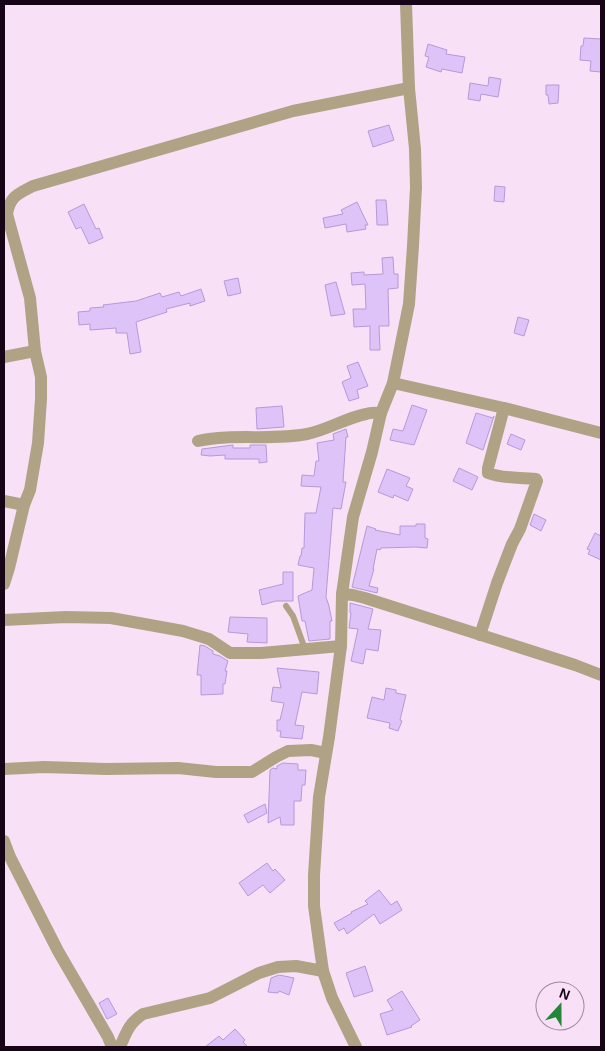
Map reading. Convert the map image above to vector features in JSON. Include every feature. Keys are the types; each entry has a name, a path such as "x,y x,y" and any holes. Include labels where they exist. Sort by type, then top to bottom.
{"street":[{"path":"356,1047 332,998 324,971 314,906 314,875 319,797 341,646 342,594 353,517 381,413 393,382 409,304 416,187 415,149 409,88 406,4"},
{"path":"4,584 24,505 30,490 38,443 41,399 41,377 35,351 30,298 7,214 9,204 18,194 33,186 293,111 409,88"},
{"path":"4,357 35,351"},
{"path":"393,382 601,433"},
{"path":"480,635 497,583 537,481 536,479 488,473 504,408"},
{"path":"198,441 215,438 309,434 367,413 381,413"},
{"path":"4,501 24,505"},
{"path":"342,594 365,598 601,675"},
{"path":"4,620 66,617 112,618 183,631 208,638 230,652 261,653 341,646"},
{"path":"4,769 178,768 216,772 252,772 276,756 288,751 311,750 326,753"},
{"path":"4,842 7,857 112,1047"},
{"path":"120,1047 127,1030 134,1020 143,1014 210,998 259,973 278,967 296,966 324,971"}],"lane":[{"path":"286,606 293,616 305,649"}],"building":[{"path":"584,38 601,39 601,72 590,71 591,61 580,60 581,46 583,46"},
{"path":"428,44 447,50 446,54 465,57 462,73 442,69 441,72 426,67 429,57 425,56"},
{"path":"489,77 501,79 498,97 481,94 480,101 468,99 470,83 488,86"},
{"path":"546,85 559,85 558,103 549,104 548,95 546,95"},
{"path":"389,125 394,140 373,147 368,131"},
{"path":"495,186 505,187 504,202 494,201"},
{"path":"376,200 386,200 388,225 377,225"},
{"path":"357,202 368,225 365,225 366,229 347,232 346,224 325,228 323,218 343,214 341,210"},
{"path":"84,204 96,229 99,228 103,238 89,244 81,227 76,229 68,212"},
{"path":"393,257 394,274 398,274 398,288 388,289 389,326 379,326 380,350 370,350 370,326 354,327 353,309 366,309 365,284 352,285 351,273 364,272 364,275 383,274 382,258"},
{"path":"238,278 241,293 228,296 224,281"},
{"path":"336,282 345,314 331,316 325,285"},
{"path":"201,289 205,301 190,306 190,303 166,309 167,312 136,322 141,352 130,354 127,333 116,333 116,328 90,330 90,324 79,325 78,312 90,311 90,308 136,301 160,293 162,297 179,292 181,296"},
{"path":"518,317 529,320 524,336 514,333"},
{"path":"358,362 368,386 357,390 359,398 349,401 342,382 351,378 347,366"},
{"path":"412,405 427,410 414,445 390,440 393,429 403,431"},
{"path":"282,406 284,427 257,429 256,408"},
{"path":"476,413 493,418 494,416 483,450 466,443"},
{"path":"346,429 348,437 346,437 343,482 346,482 341,509 333,508 326,597 332,621 330,621 330,639 309,641 305,621 302,621 298,596 312,590 314,568 298,565 302,548 304,548 305,513 316,513 321,487 301,486 302,475 314,476 316,461 319,461 317,443 334,440 333,434"},
{"path":"511,434 525,440 521,450 507,444"},
{"path":"233,445 233,448 250,448 250,445 266,445 267,462 259,463 259,459 225,459 225,455 201,455 202,449"},
{"path":"459,468 478,477 472,490 453,481"},
{"path":"387,469 410,478 406,486 413,489 408,501 394,495 393,498 378,492"},
{"path":"534,514 546,520 541,531 530,525"},
{"path":"416,524 425,524 425,538 428,539 427,548 377,549 369,586 378,588 377,593 352,587 367,526 375,530 400,535 400,526 416,526"},
{"path":"595,533 601,536 601,560 588,554 590,550 587,549"},
{"path":"283,572 293,572 293,601 276,601 262,605 259,590 283,584"},
{"path":"350,603 373,609 368,629 381,630 378,651 366,649 363,664 351,661 358,629 349,628"},
{"path":"230,617 267,618 267,643 247,642 248,634 228,632"},
{"path":"200,645 205,646 213,651 213,654 228,661 223,694 201,695 201,675 197,675"},
{"path":"277,668 319,672 317,694 302,692 295,725 304,726 302,739 280,737 281,731 277,731 277,720 280,720 284,703 271,701 273,687 281,688"},
{"path":"386,688 406,695 400,720 402,721 398,731 389,728 390,723 367,718 372,697 384,700"},
{"path":"283,763 298,764 298,770 306,770 305,785 302,785 301,801 294,801 294,825 281,825 280,817 268,823 270,770 273,768 277,769 277,766"},
{"path":"265,804 267,813 248,823 244,815"},
{"path":"267,863 273,871 275,869 285,880 270,893 263,885 248,896 239,883"},
{"path":"379,890 391,905 397,901 402,910 380,924 374,914 347,934 344,928 339,931 334,923 368,904 365,901"},
{"path":"365,966 373,991 354,997 346,973"},
{"path":"279,975 294,978 289,995 279,991 278,993 268,992 271,978"},
{"path":"402,991 420,1020 412,1027 387,1035 380,1014 393,1010 387,1000"},
{"path":"108,998 117,1014 107,1019 99,1003"},
{"path":"235,1029 245,1040 243,1042 248,1047 205,1047 219,1036 223,1040"}]}
